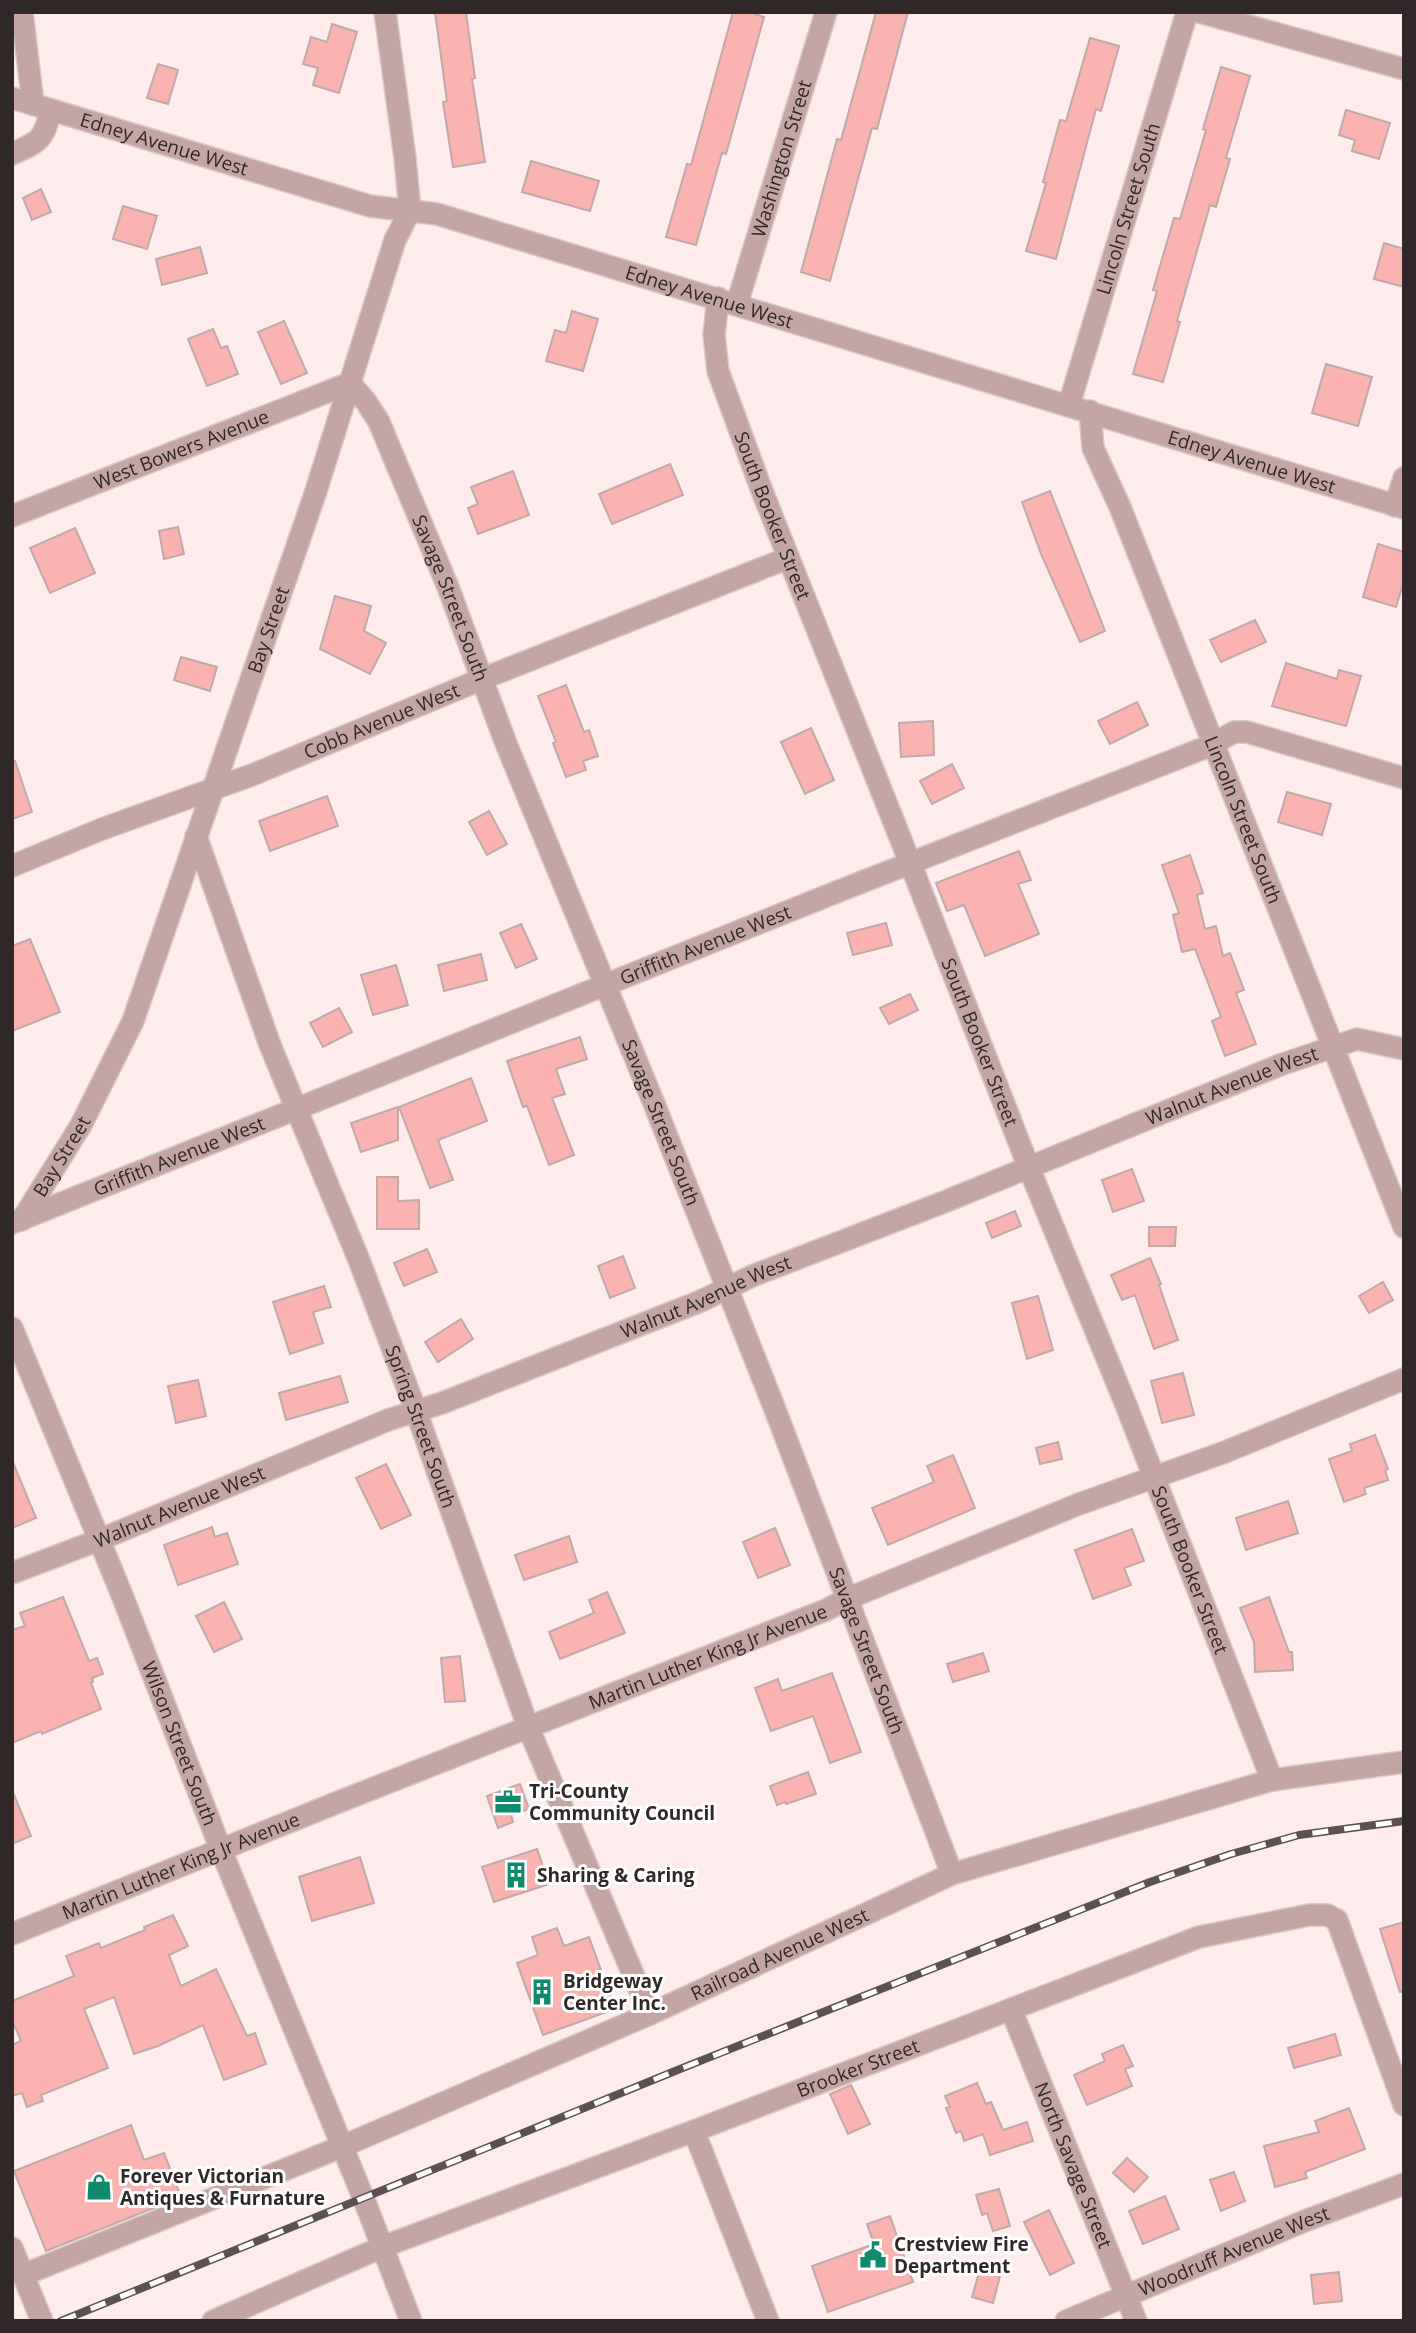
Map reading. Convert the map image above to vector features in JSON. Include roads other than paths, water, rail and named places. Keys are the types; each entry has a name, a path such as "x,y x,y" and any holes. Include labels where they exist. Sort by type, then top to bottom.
{"street":[{"path":"12,153 33,145 45,135 42,107 22,12"},
{"path":"385,12 410,211"},
{"name":"Washington Street","path":"727,301 826,12"},
{"name":"Lincoln Street South","path":"1069,405 1187,12"},
{"path":"1199,12 1404,69"},
{"name":"Edney Avenue West","path":"12,98 370,206 437,214 1399,507"},
{"name":"Bay Street","path":"17,1222 81,1125 133,1021 315,494 395,240 410,211"},
{"name":"South Booker Street","path":"727,301 714,335 718,370 788,558 1029,1168 1126,1405 1272,1780"},
{"name":"West Bowers Avenue","path":"12,516 350,383"},
{"name":"Savage Street South","path":"350,383 379,422 452,598 510,754 655,1106 822,1536 849,1598 952,1874"},
{"name":"Lincoln Street South","path":"1090,411 1093,448 1120,507 1212,746 1404,1227"},
{"path":"1399,507 1404,478"},
{"name":"Cobb Avenue West","path":"12,866 370,727 482,679 788,558"},
{"name":"Griffith Avenue West","path":"17,1222 839,891 1212,746 1234,732 1247,732 1404,778"},
{"name":"Spring Street South","path":"196,835 270,1045 359,1260 416,1411 528,1727 650,2014"},
{"name":"Walnut Avenue West","path":"12,1573 388,1420 595,1343 727,1289 752,1276 1029,1168 1280,1065 1357,1039 1404,1049"},
{"name":"Wilson Street South","path":"12,1328 411,2321"},
{"name":"Martin Luther King Jr Avenue","path":"12,1934 813,1615 1079,1504 1225,1452 1404,1379"},
{"name":"Railroad Avenue West","path":"17,2278 341,2147 650,2014 952,1874 1272,1780 1404,1762"},
{"name":"Brooker Street","path":"213,2321 382,2247 694,2131 1199,1937 1309,1915 1327,1915 1338,1920 1404,2105"},
{"name":"North Savage Street","path":"1011,2009 1136,2321"},
{"path":"694,2131 768,2321"},
{"name":"Woodruff Avenue West","path":"1066,2321 1307,2220 1404,2184"},
{"path":"12,2248 17,2278 42,2321"}],"railway":[{"path":"61,2321 685,2067 1150,1882 1231,1854 1299,1835 1404,1821"}],"place":[{"name":"Tri-County Community Council","path":"508,1802"},
{"name":"Sharing & Caring","path":"516,1875"},
{"name":"Bridgeway Center Inc.","path":"542,1992"},
{"name":"Forever Victorian Antiques & Furnature","path":"99,2187"},
{"name":"Crestview Fire Department","path":"873,2255"}]}
